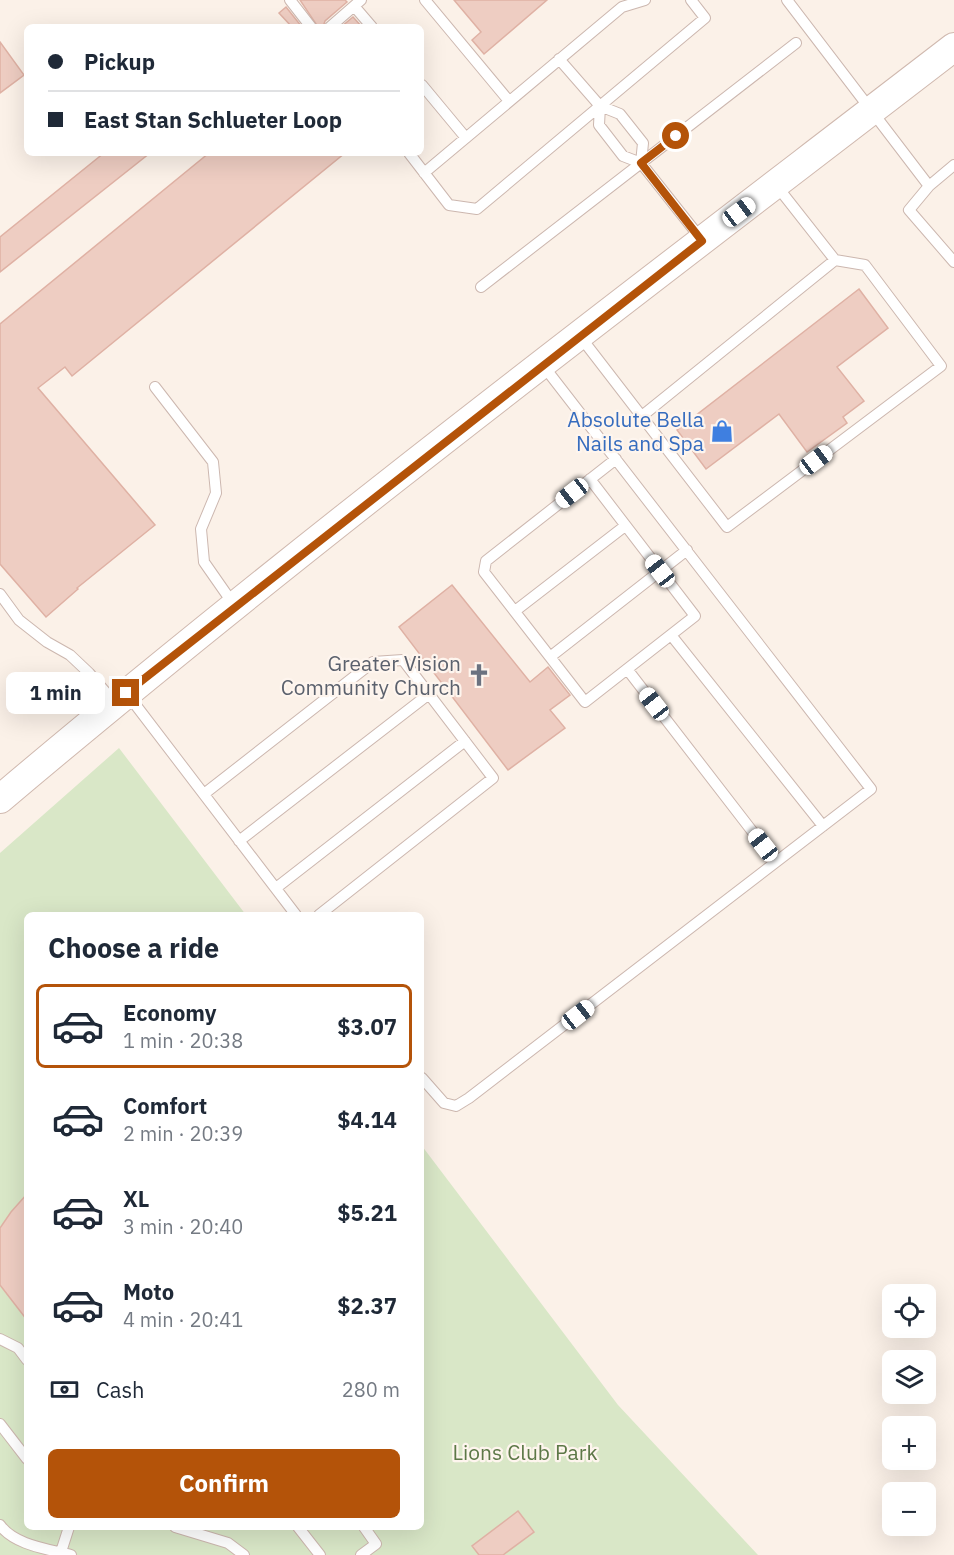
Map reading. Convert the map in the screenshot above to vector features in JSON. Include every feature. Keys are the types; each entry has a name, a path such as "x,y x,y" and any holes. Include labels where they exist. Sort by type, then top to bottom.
{"main road":[{"path":"0,799 120,697 235,605 579,335 954,47"}],"lane":[{"path":"290,0 308,24"},
{"path":"424,0 509,101"},
{"path":"424,173 559,59 619,4 645,0"},
{"path":"411,156 449,205 477,209 705,18 690,0"},
{"path":"804,0 790,4 930,186"},
{"path":"334,24 358,3 370,24"},
{"path":"481,287 796,43"},
{"path":"559,59 600,106 620,114 643,143 641,163"},
{"path":"424,87 466,138"},
{"path":"600,106 599,125 623,156 641,163 702,241"},
{"path":"954,165 930,186 909,210 954,262"},
{"path":"579,335 727,527 940,366 865,265 835,260 776,184"},
{"path":"642,416 835,260"},
{"path":"424,1080 444,1103 456,1106 871,789 543,364"},
{"path":"155,387 213,462 216,493 201,529 204,562 235,605"},
{"path":"590,479 695,616 585,702 484,572 486,561 590,479 616,459"},
{"path":"515,612 626,526"},
{"path":"550,657 687,550"},
{"path":"0,594 19,620 47,642 70,655 120,697 204,794 294,912"},
{"path":"671,635 823,826"},
{"path":"204,794 374,662 403,660 493,778 323,912"},
{"path":"627,669 776,862"},
{"path":"239,841 429,694"},
{"path":"276,888 465,741"},
{"path":"0,1339 18,1348 24,1356"},
{"path":"0,1424 24,1455"},
{"path":"0,1525 17,1539 64,1554 68,1530"},
{"path":"185,1530 228,1543 244,1555"},
{"path":"300,1530 321,1555"},
{"path":"361,1555 376,1544 366,1530"}],"green space":[{"name":"Lions Club Park","path":"119,748 244,912 24,912 24,1530 424,1530 424,1149 618,1405 758,1555 0,1555 0,853"}],"building":[{"path":"300,0 345,0 347,2 324,24 316,24"},
{"path":"454,0 547,0 484,54 472,40 481,32"},
{"path":"286,7 300,24 289,24 279,13"},
{"path":"353,17 359,24 345,24"},
{"path":"0,42 24,75 0,93"},
{"path":"100,156 146,156 0,272 0,237"},
{"path":"205,156 341,156 72,376 65,367 38,388 155,525 77,588 46,617 0,564 0,324"},
{"path":"859,289 888,328 837,367 864,401 843,417 847,423 807,452 779,414 706,469 677,430"},
{"name":"Greater Vision Community Church","path":"452,585 530,682 548,667 570,695 550,710 565,728 508,770 399,627"},
{"path":"24,1197 24,1316 0,1285 0,1228"},
{"path":"518,1511 534,1532 503,1555 479,1555 472,1546"}],"place":[{"name":"Absolute Bella Nails and Spa","path":"722,431"},
{"name":"Greater Vision Community Church","path":"479,675"}],"route":[{"path":"126,693 579,335 702,241 641,163 676,136"}]}
